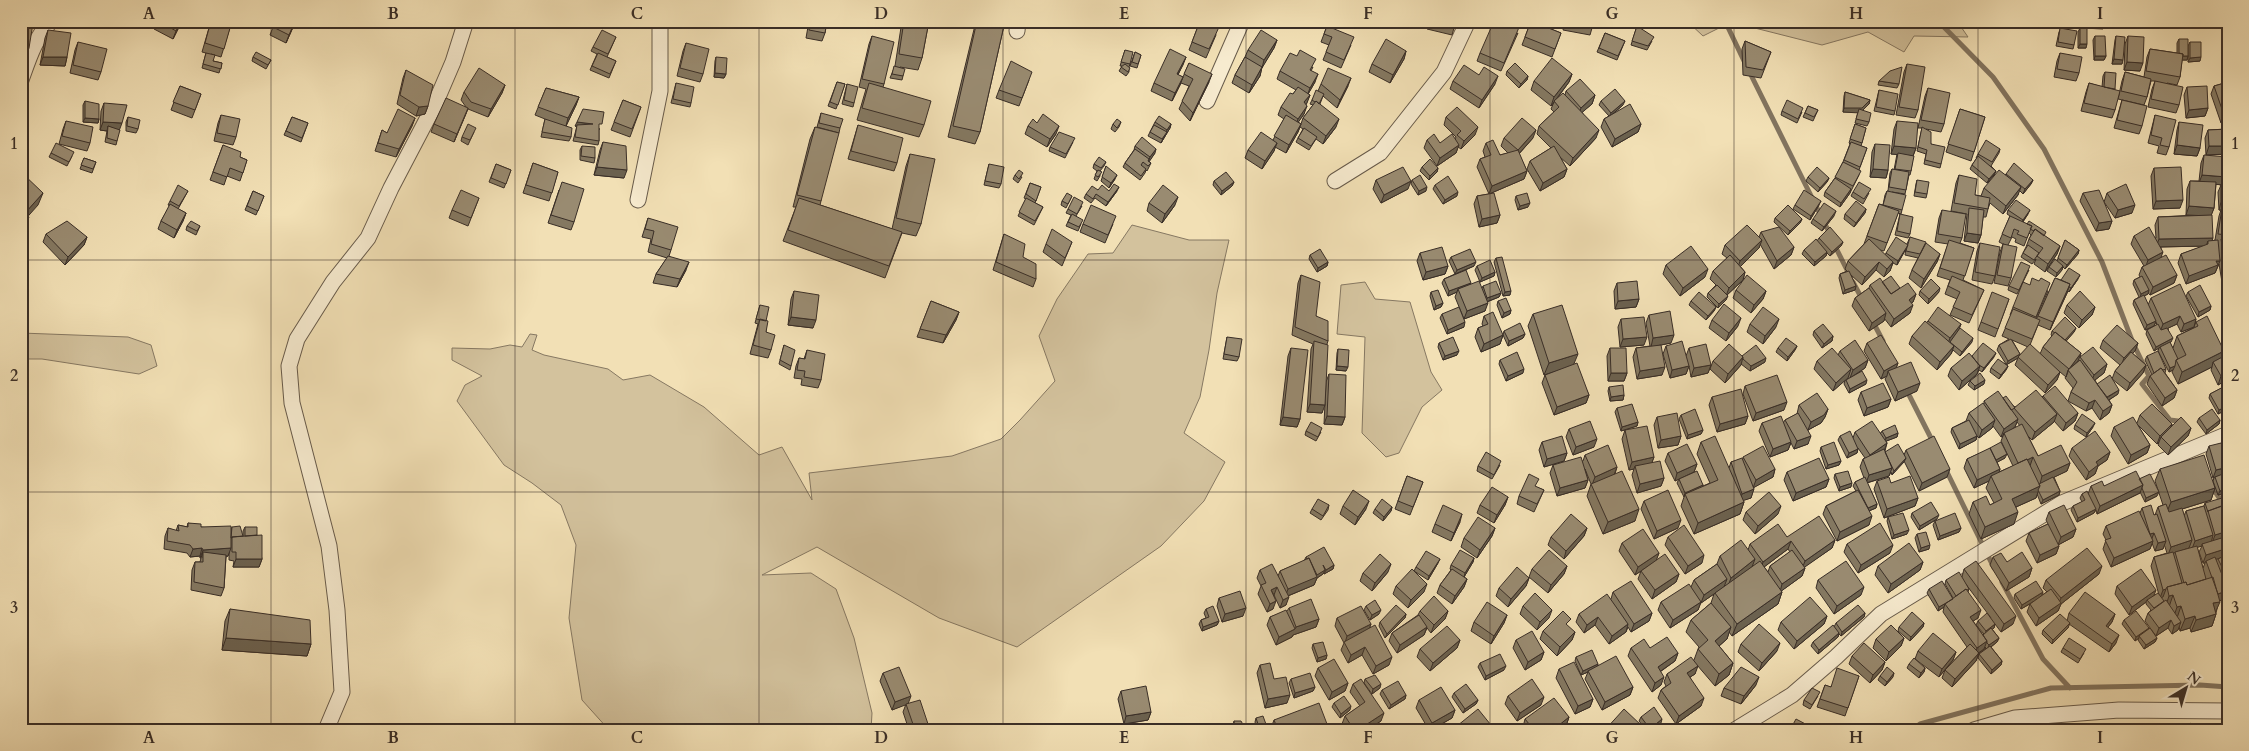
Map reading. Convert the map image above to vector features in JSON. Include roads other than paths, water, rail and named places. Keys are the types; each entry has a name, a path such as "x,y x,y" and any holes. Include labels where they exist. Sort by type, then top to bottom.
{"street":[{"path":"21,80 32,47 42,30 51,21"},
{"path":"326,730 342,692 337,610 329,546 292,403 289,366 297,339 333,282 368,238 391,188 435,104 453,62 466,21"},
{"path":"638,200 660,92 660,21"},
{"path":"1207,101 1242,21"},
{"path":"1335,181 1380,153 1444,72 1468,21"},
{"path":"1735,730 1792,694 1836,657 1881,614 2062,503 2228,434"},
{"path":"1974,730 2015,718 2119,710 2228,711"}],"waterway":[{"path":"1725,21 1745,63"},
{"path":"1938,21 1993,77 2044,149 2102,262 2133,343 2149,376 2142,384 2170,420 2178,421 2180,424"},
{"path":"1749,71 1830,234"},
{"path":"1834,244 1848,272"},
{"path":"1853,282 1862,299"},
{"path":"1873,322 1883,341"},
{"path":"1906,389 1934,444"},
{"path":"1946,470 1994,568"},
{"path":"2212,487 2228,511"},
{"path":"2002,582 2043,659 2070,688"},
{"path":"1912,730 1920,724 2051,688 2200,685 2228,687"},
{"path":"1766,727 1769,730"}]}
